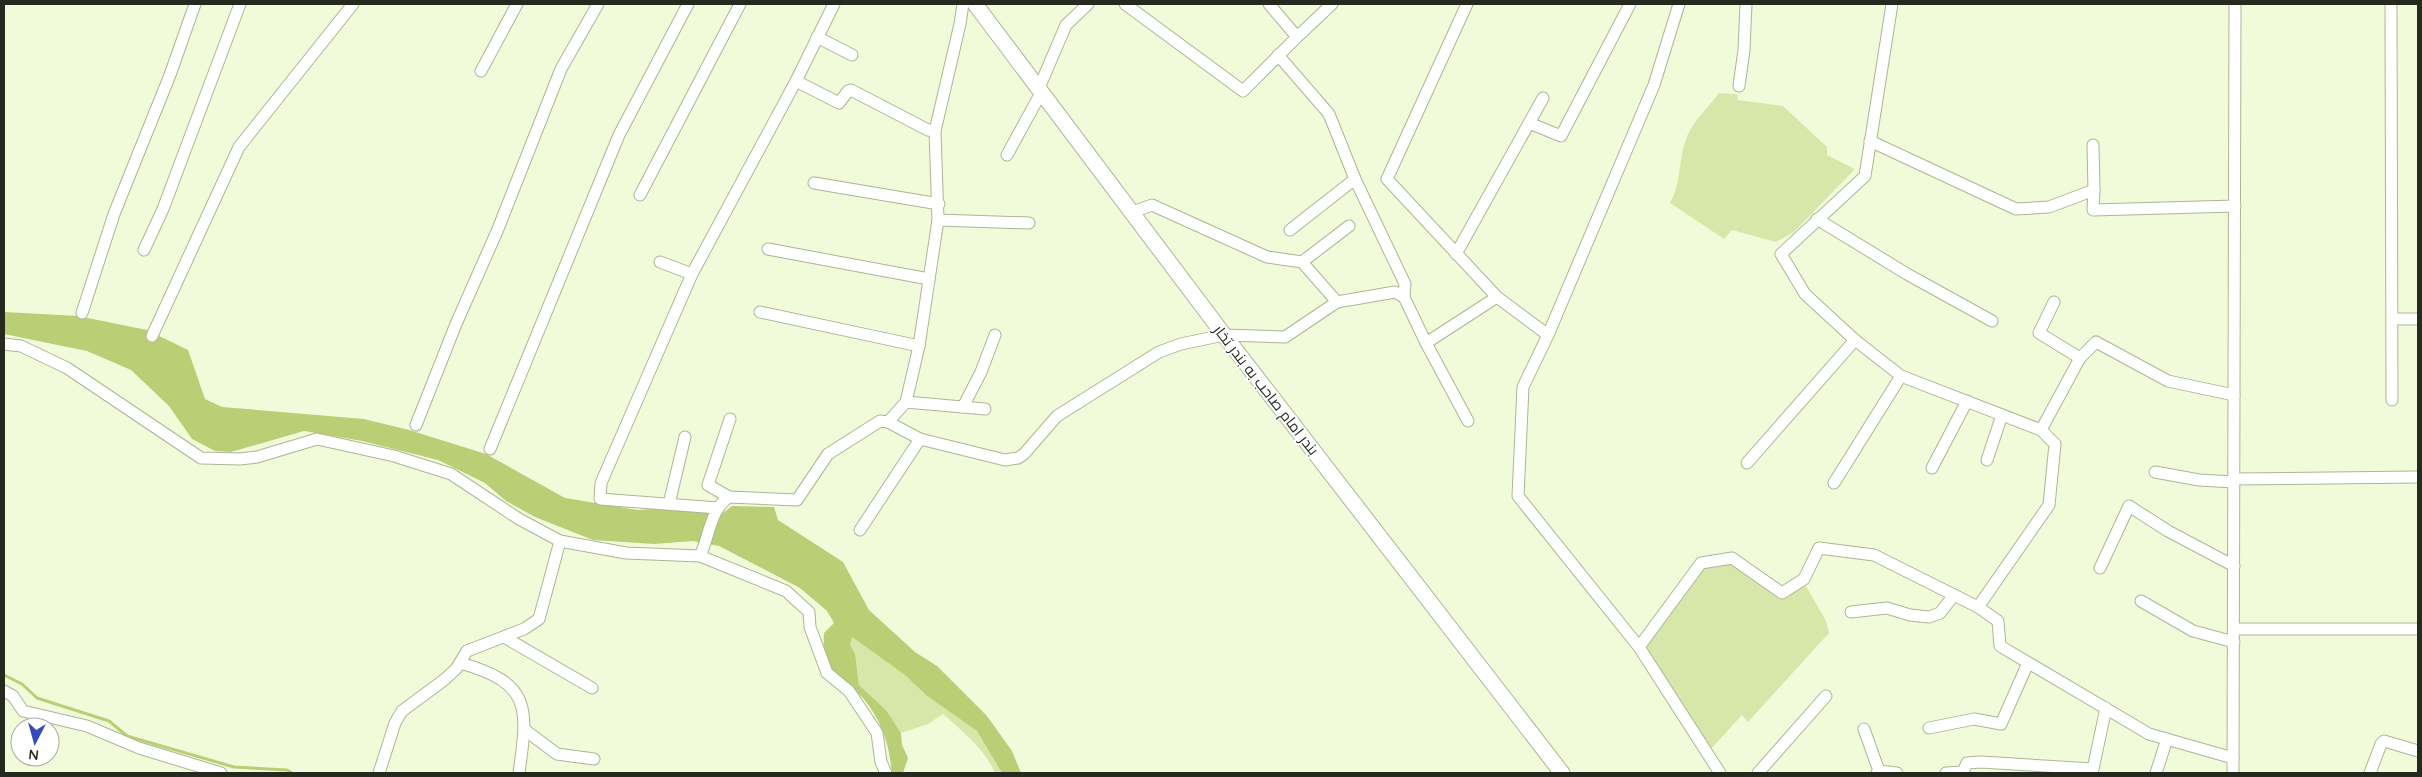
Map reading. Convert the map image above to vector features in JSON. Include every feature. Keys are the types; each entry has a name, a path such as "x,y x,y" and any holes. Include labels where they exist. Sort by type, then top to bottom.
{"main road":[{"name":"بندر امام صاحب به بندر تخار","path":"975,4 1040,89 1130,213 1562,773"}],"street":[{"path":"82,313 114,214 170,75 195,4"},
{"path":"144,250 163,210 240,4"},
{"path":"152,336 239,147 353,4"},
{"path":"481,71 516,4"},
{"path":"416,425 498,228 561,69 598,4"},
{"path":"490,449 619,135 688,4"},
{"path":"640,195 740,4"},
{"path":"717,509 600,499 601,483 692,274 796,81 834,4"},
{"path":"888,422 906,402 919,346 938,220 935,131 963,4"},
{"path":"1007,155 1040,89 1066,25 1088,4"},
{"path":"1125,4 1243,91 1332,4"},
{"path":"1269,4 1297,37"},
{"path":"1467,4 1387,179 1496,297 1548,335"},
{"path":"1529,123 1561,136 1630,4"},
{"path":"1680,4 1654,85 1548,335 1523,387 1518,496 1639,647 1720,773"},
{"path":"1739,86 1746,4"},
{"path":"1892,4 1865,176 1782,252 1781,256 1806,294 1855,340 1901,376 2041,430 2055,444 2049,504 1978,607"},
{"path":"2233,773 2235,4"},
{"path":"2391,4 2392,400"},
{"path":"817,36 852,55"},
{"path":"1278,56 1329,114 1355,179 1405,284 1404,297 1426,343 1468,421"},
{"path":"796,81 839,103 842,103 848,91 852,90 928,130 935,131"},
{"path":"1456,254 1543,98"},
{"path":"1870,141 2016,210 2049,207 2094,190"},
{"path":"2093,145 2093,210 2235,206"},
{"path":"1290,230 1355,179"},
{"path":"814,183 938,204"},
{"path":"1130,213 1152,205 1267,257 1302,262 1337,302"},
{"path":"938,220 1029,223"},
{"path":"1817,220 1906,274 1992,321"},
{"path":"1302,262 1350,226"},
{"path":"768,249 929,279"},
{"path":"660,262 692,274"},
{"path":"730,420 708,485 729,497 797,500 828,454 880,421 888,422 920,439 1005,460 1018,458 1057,416 1159,352 1180,344 1224,335 1285,337 1337,302 1396,292 1404,297"},
{"path":"1426,343 1496,297"},
{"path":"2054,302 2039,332 2080,358"},
{"path":"760,312 919,346"},
{"path":"2393,319 2418,319"},
{"path":"963,407 981,372 994,335"},
{"path":"1747,463 1855,340"},
{"path":"2041,430 2080,358 2096,342 2168,381 2234,395"},
{"path":"4,344 21,346 68,368 201,458 240,459 257,457 317,440 394,456 451,474 519,519 560,541 626,553 702,552 786,591 808,612 810,627 826,673 849,692 877,733 881,762 886,773"},
{"path":"1834,483 1901,376"},
{"path":"1932,468 1967,401"},
{"path":"906,402 985,409"},
{"path":"1987,460 2002,415"},
{"path":"669,504 685,437"},
{"path":"860,530 920,439"},
{"path":"2155,472 2199,480 2418,477"},
{"path":"702,552 717,509 729,497"},
{"path":"2100,568 2129,506 2168,531 2234,566"},
{"path":"379,773 395,723 402,711 444,680 460,663 467,651 504,638 540,619 560,541"},
{"path":"1639,647 1701,563 1732,558 1782,593 1804,579 1817,550 1822,548 1874,555 1978,607 1998,621 2000,646 2149,734 2233,758"},
{"path":"1851,612 1888,608 1910,615 1929,617 1940,613 1954,595"},
{"path":"2141,601 2193,631 2234,642"},
{"path":"2234,629 2418,630"},
{"path":"504,638 592,688"},
{"path":"460,663 484,669 508,683 525,715 525,730 519,773"},
{"path":"1929,728 1974,720 2001,724 2028,663"},
{"path":"4,691 13,696 23,711 87,726 139,748 221,773"},
{"path":"1758,773 1826,696"},
{"path":"1946,773 1963,772 1966,763 1982,762 2093,769 2106,708"},
{"path":"1864,729 1878,772 1898,773"},
{"path":"525,730 557,754 594,759"},
{"path":"2156,773 2167,739"},
{"path":"2370,773 2381,744 2384,741 2418,751"}],"shaded area":[{"path":"1719,93 1737,94 1738,100 1783,106 1827,147 1827,155 1855,169 1794,232 1776,242 1732,230 1724,239 1670,203 1674,195 1688,134 1698,118"},
{"path":"4,312 78,316 147,330 188,350 205,399 222,407 364,419 409,430 486,454 565,498 638,510 697,506 723,513 732,506 774,507 778,520 843,562 869,610 915,652 937,666 987,716 1012,751 1021,773 1002,773 977,731 927,696 905,675 852,637 850,645 855,654 859,685 886,710 901,733 902,745 908,758 903,773 892,773 887,743 875,715 863,698 833,675 827,664 824,652 824,633 834,623 827,611 800,588 719,546 693,541 654,544 593,540 535,517 506,501 485,483 438,460 362,441 304,431 231,452 215,451 192,439 169,406 131,370 87,351 4,334"},
{"path":"1733,562 1779,599 1802,579 1826,621 1829,633 1748,722 1742,715 1710,750 1642,646 1701,566"},
{"path":"852,637 905,675 927,696 977,731 1002,773 995,773 979,748 943,714 928,724 901,733 886,710 859,685 857,668 850,645"}],"waterway":[{"path":"4,675 22,684 37,698 109,721 127,736 234,767 287,770 292,773"}]}
